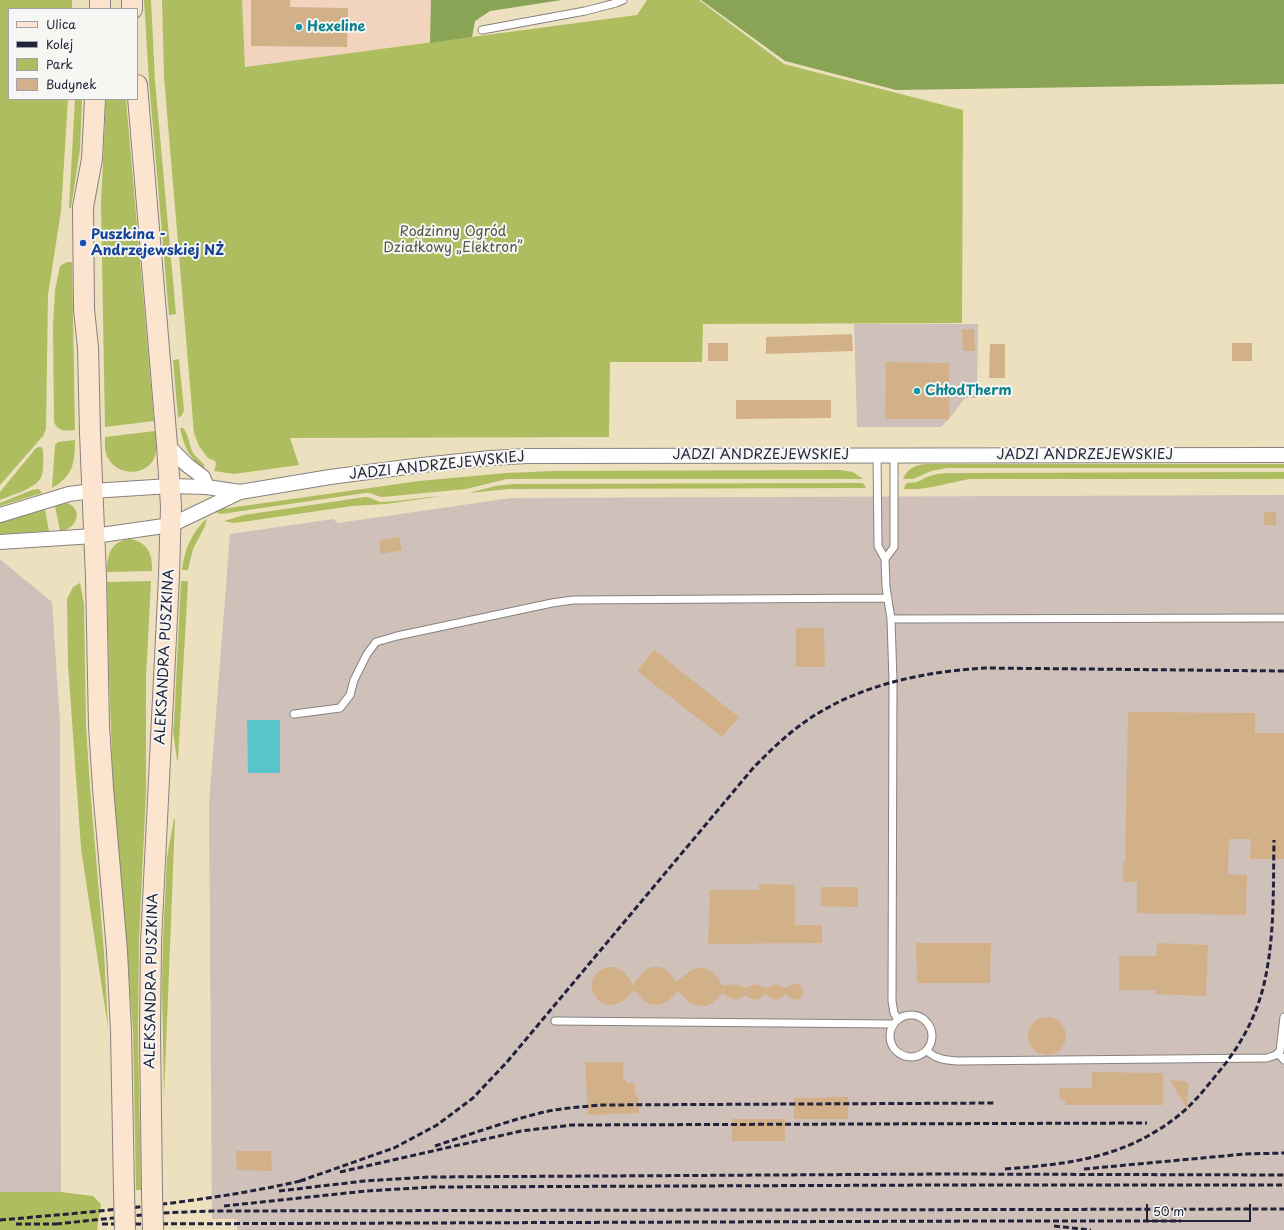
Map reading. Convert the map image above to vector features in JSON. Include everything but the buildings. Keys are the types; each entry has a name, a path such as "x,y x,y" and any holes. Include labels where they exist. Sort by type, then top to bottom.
{"main road":[{"name":"ALEKSANDRA PUSZKINA","path":"138,98 167,445 171,525 151,942 150,1032 153,1230"},
{"name":"ALEKSANDRA PUSZKINA","path":"95,100 92,159 83,207 84,309 88,348 99,726 102,780 117,951 121,1031 125,1230"}],"street":[{"path":"167,445 187,465 203,477 207,487"},
{"name":"JADZI ANDRZEJEWSKIEJ","path":"0,542 94,536 171,525 240,492 386,470 490,458 559,456 1284,455"},
{"name":"JADZI ANDRZEJEWSKIEJ","path":"0,515 69,494 92,491 170,486 207,487 240,492"}],"lane":[{"path":"482,30 584,11 623,0"},
{"path":"878,455 878,546 885,559 886,587 891,620 893,681 892,1001 895,1022"},
{"path":"885,559 894,547 894,455"},
{"path":"294,714 340,708 350,695 354,680 367,654 376,642 397,636 552,603 573,600 888,598"},
{"path":"891,620 1284,618"},
{"path":"911,1014 924,1019 929,1024 933,1038 927,1051 921,1055 907,1057 895,1051 889,1038 890,1031 895,1022 904,1015 911,1014"},
{"path":"927,1051 938,1058 957,1061 1267,1058 1278,1053 1281,1047 1284,1017"},
{"path":"556,1022 895,1022"},
{"path":"1278,1053 1284,1060"}],"shaded area":[{"path":"242,0 431,0 430,43 245,67"},
{"path":"854,324 978,324 977,398 965,398 941,427 857,427"},
{"path":"1284,495 1284,1230 237,1230 237,1219 212,1219 209,804 230,534 333,519 338,523 511,498"},
{"path":"0,560 52,602 60,723 61,1192 0,1192"}],"green space":[{"path":"0,0 72,0 72,8 8,8 8,100 68,100 61,211 48,295 46,429 43,436 0,485"},
{"path":"144,0 151,0 155,81 176,314 169,315 149,81"},
{"name":"Rodzinny Ogród Działkowy „Elektron”","path":"162,0 242,0 245,67 637,15 647,0 699,0 784,64 963,110 962,323 703,324 702,362 610,362 609,437 290,438 299,465 234,474 214,471 216,464 215,461 208,458 199,446 194,433 164,77"},
{"path":"431,0 562,0 490,11 475,21 472,37 430,43"},
{"path":"701,0 1284,0 1284,84 896,90 785,61"},
{"path":"75,100 82,100 80,149 71,208 69,208"},
{"path":"106,100 126,100 154,421 105,427 101,204"},
{"path":"67,262 72,262 75,430 68,431 58,428 54,422 53,327 55,290 60,266"},
{"path":"179,359 184,410 182,415 178,418 173,360"},
{"path":"180,428 183,428 185,431 193,453 205,468 199,465 191,456 183,440"},
{"path":"155,431 156,453 151,463 146,468 132,472 125,471 112,464 106,453 105,437"},
{"path":"75,440 73,462 69,474 52,488 55,445 58,442"},
{"path":"39,447 43,450 43,469 40,480 30,487 0,500 0,492 36,448"},
{"path":"1284,464 1284,468 947,468 931,471 913,479 903,479 912,468 918,465"},
{"path":"840,470 853,472 863,479 507,479 466,489 383,497 365,493 221,514 215,512 222,509 419,481 506,473 554,471"},
{"path":"1284,472 1284,479 969,479 919,489 904,489 907,483 917,482 937,474 949,473"},
{"path":"863,483 866,488 509,489 469,493 495,486 513,484"},
{"path":"39,489 42,493 0,506 0,503 32,490"},
{"path":"442,496 386,504 352,506 234,523 224,521 244,515 365,497 381,502"},
{"path":"66,503 75,509 77,513 76,518 75,522 71,526 60,531 55,506"},
{"path":"45,509 49,531 0,534 0,523"},
{"path":"207,518 205,526 193,549 188,570 182,570 187,548 193,535"},
{"path":"129,539 140,542 148,549 152,571 107,572 111,550 118,543"},
{"path":"151,581 146,677 146,792 139,939 138,1031 141,1190 136,1190 133,1030 113,786 107,582"},
{"path":"181,581 188,582 177,760 173,731"},
{"path":"80,583 84,604 86,726 104,952 108,1028 81,848 68,664 67,599 73,587"},
{"path":"174,819 164,1098 162,987 163,941 167,857"},
{"path":"0,1192 61,1192 93,1196 101,1204 97,1230 0,1230"}],"water":[{"path":"247,720 280,720 280,773 248,773"}],"railway":[{"path":"300,1181 394,1148 437,1125 473,1098 507,1062 754,767 794,730 815,715 837,703 885,684 909,678 934,673 985,668 1284,671"},
{"path":"1005,1169 1052,1165 1117,1150 1158,1130 1178,1116 1208,1085 1225,1064 1246,1032 1261,997 1268,966 1272,930 1274,840"},
{"path":"435,1146 544,1112 600,1105 996,1103"},
{"path":"340,1172 521,1131 572,1125 1147,1123"},
{"path":"1084,1169 1245,1154 1284,1153"},
{"path":"279,1191 364,1181 429,1177 945,1174 1284,1175"},
{"path":"0,1220 153,1205 230,1195 305,1180"},
{"path":"224,1206 366,1191 433,1187 1284,1185"},
{"path":"56,1224 161,1213 212,1211 1284,1209"},
{"path":"126,1224 1181,1221"},
{"path":"16,1224 62,1224"},
{"path":"102,1224 132,1224"},
{"path":"1054,1226 1091,1230"}],"place":[{"name":"Hexeline","path":"299,27"},
{"name":"Puszkina - Andrzejewskiej NŻ","path":"83,243"},
{"name":"ChłodTherm","path":"917,391"}]}
